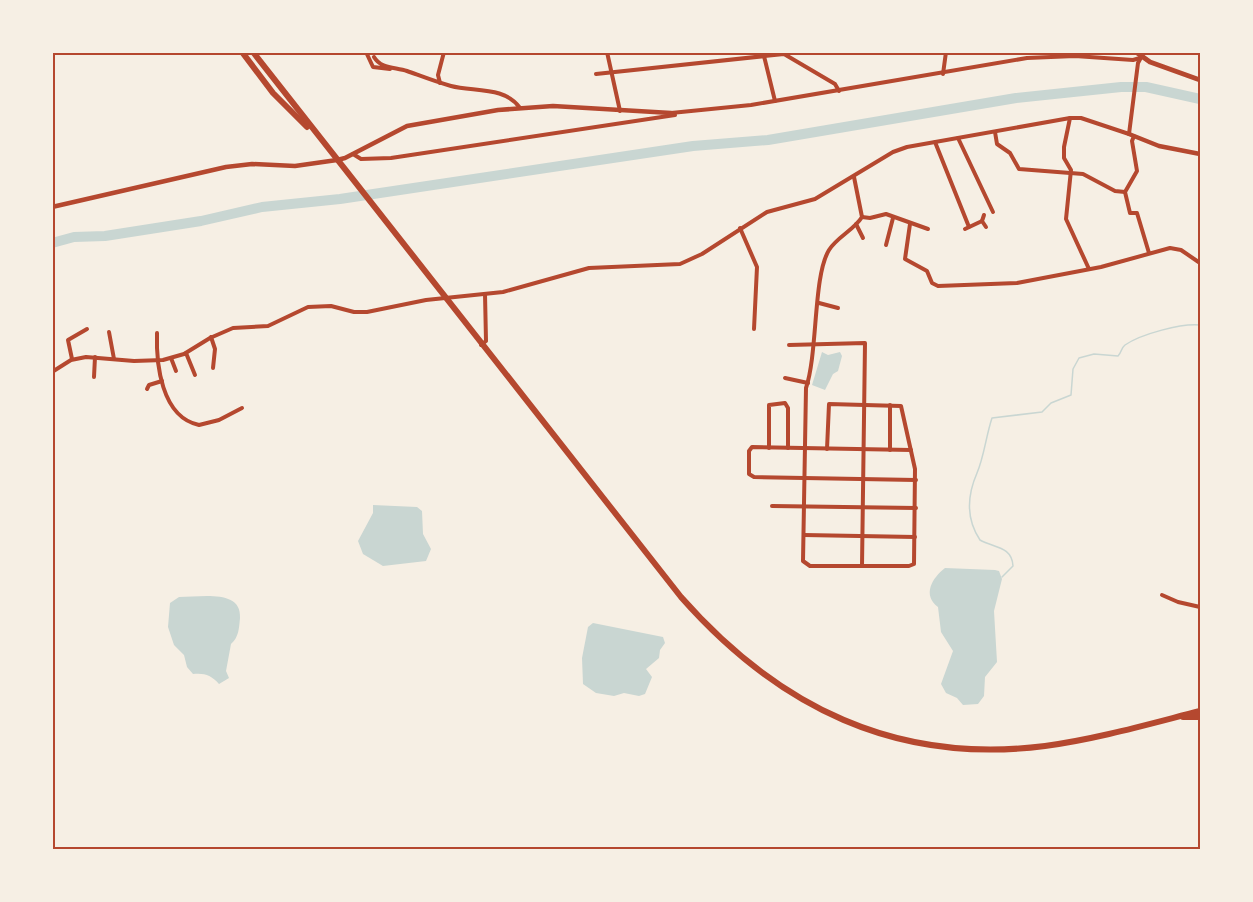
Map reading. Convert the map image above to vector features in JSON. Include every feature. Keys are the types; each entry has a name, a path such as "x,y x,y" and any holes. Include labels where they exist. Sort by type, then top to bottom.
{"highway":[{"path":"242,52 273,93 326,147"},
{"path":"253,52 481,345 702,620 736,654 804,702 849,722 895,738 966,748 1045,746 1200,711"},
{"path":"1172,718 1200,717"}],"main road":[{"path":"1140,56 1200,80"}],"street":[{"path":"366,52 373,66 391,68"},
{"path":"440,83 438,75 444,52"},
{"path":"607,52 621,112"},
{"path":"943,74 946,52"},
{"path":"763,54 775,101"},
{"path":"596,74 763,54 784,54 835,84 839,91"},
{"path":"353,154 361,159 391,158 661,119 684,113 839,91 1027,58 1062,56 1133,60 1140,56"},
{"path":"1140,56 1133,104 1132,135 1137,171 1125,192 1130,213 1137,213 1149,253"},
{"path":"374,57 379,63 391,68 440,83 499,94 513,101 520,108"},
{"path":"52,207 226,167 252,164 295,165 337,160 407,126 520,108 553,106 621,112 684,113"},
{"path":"1070,118 1064,158 1070,173 1070,198 1066,219 1089,269"},
{"path":"52,372 72,359 95,357 157,361 171,358 186,353 212,337 233,328 268,326 296,311 314,306 367,312 444,298 508,291 589,268 680,264 702,254 767,212 815,200 899,149 935,142 1080,118 1159,146 1200,154"},
{"path":"995,132 997,144 1010,153 1019,169 1092,177 1106,187 1125,192"},
{"path":"958,138 993,212"},
{"path":"935,142 967,228 982,221 984,215"},
{"path":"854,177 862,217"},
{"path":"862,217 870,218 880,214 928,229"},
{"path":"827,449 828,406 864,404 903,408 916,480 915,561 912,566 807,566 803,561 808,383 815,345 821,275 828,253 862,217"},
{"path":"886,245 893,218"},
{"path":"982,221 986,227"},
{"path":"856,224 863,238"},
{"path":"910,224 905,259 927,271 932,283 938,286 997,285 1089,269 1149,253 1175,249 1200,263"},
{"path":"740,228 757,267 754,329"},
{"path":"481,345 486,341 485,294"},
{"path":"819,303 838,308"},
{"path":"72,359 68,340 87,329"},
{"path":"109,332 114,359"},
{"path":"157,333 157,361 162,381 175,411 196,424 219,420 242,408"},
{"path":"212,337 215,349 213,368"},
{"path":"789,345 865,343 862,566"},
{"path":"186,353 195,375"},
{"path":"94,377 95,357"},
{"path":"171,358 176,371"},
{"path":"785,378 808,383"},
{"path":"147,389 162,381"},
{"path":"769,448 769,405 785,403 788,408 788,448"},
{"path":"890,405 890,450"},
{"path":"911,450 750,449 750,476 916,480"},
{"path":"772,506 916,508"},
{"path":"804,536 915,537"},
{"path":"1162,595 1178,602 1200,607"}],"shaded area":[{"path":"822,352 828,355 840,352 842,356 838,371 833,374 825,390 812,385"},
{"path":"373,505 417,507 422,511 423,534 431,549 426,561 383,566 363,554 358,541 373,513"},
{"path":"945,568 995,570 999,571 1002,579 994,611 997,662 985,677 984,696 978,704 963,705 957,698 946,693 941,684 953,651 941,632 938,607 933,602 930,592 936,577"},
{"path":"179,597 219,597 234,602 239,609 239,629 231,644 226,671 229,678 219,684 208,675 193,674 187,667 184,655 174,645 168,627 170,603"},
{"path":"593,623 663,637 665,643 660,650 659,658 646,669 652,677 645,694 639,696 624,693 614,696 596,693 583,684 582,658 588,627"}],"waterway":[{"path":"52,243 74,237 105,236 201,221 262,207 340,199 693,146 768,140 1016,98 1121,87 1146,87 1200,99"},
{"path":"1002,577 1013,566 1012,559 1001,548 980,540 970,516 971,490 992,418 1042,412 1051,403 1071,395 1073,369 1079,358 1094,354 1118,356 1125,345 1151,333 1200,325"}]}
